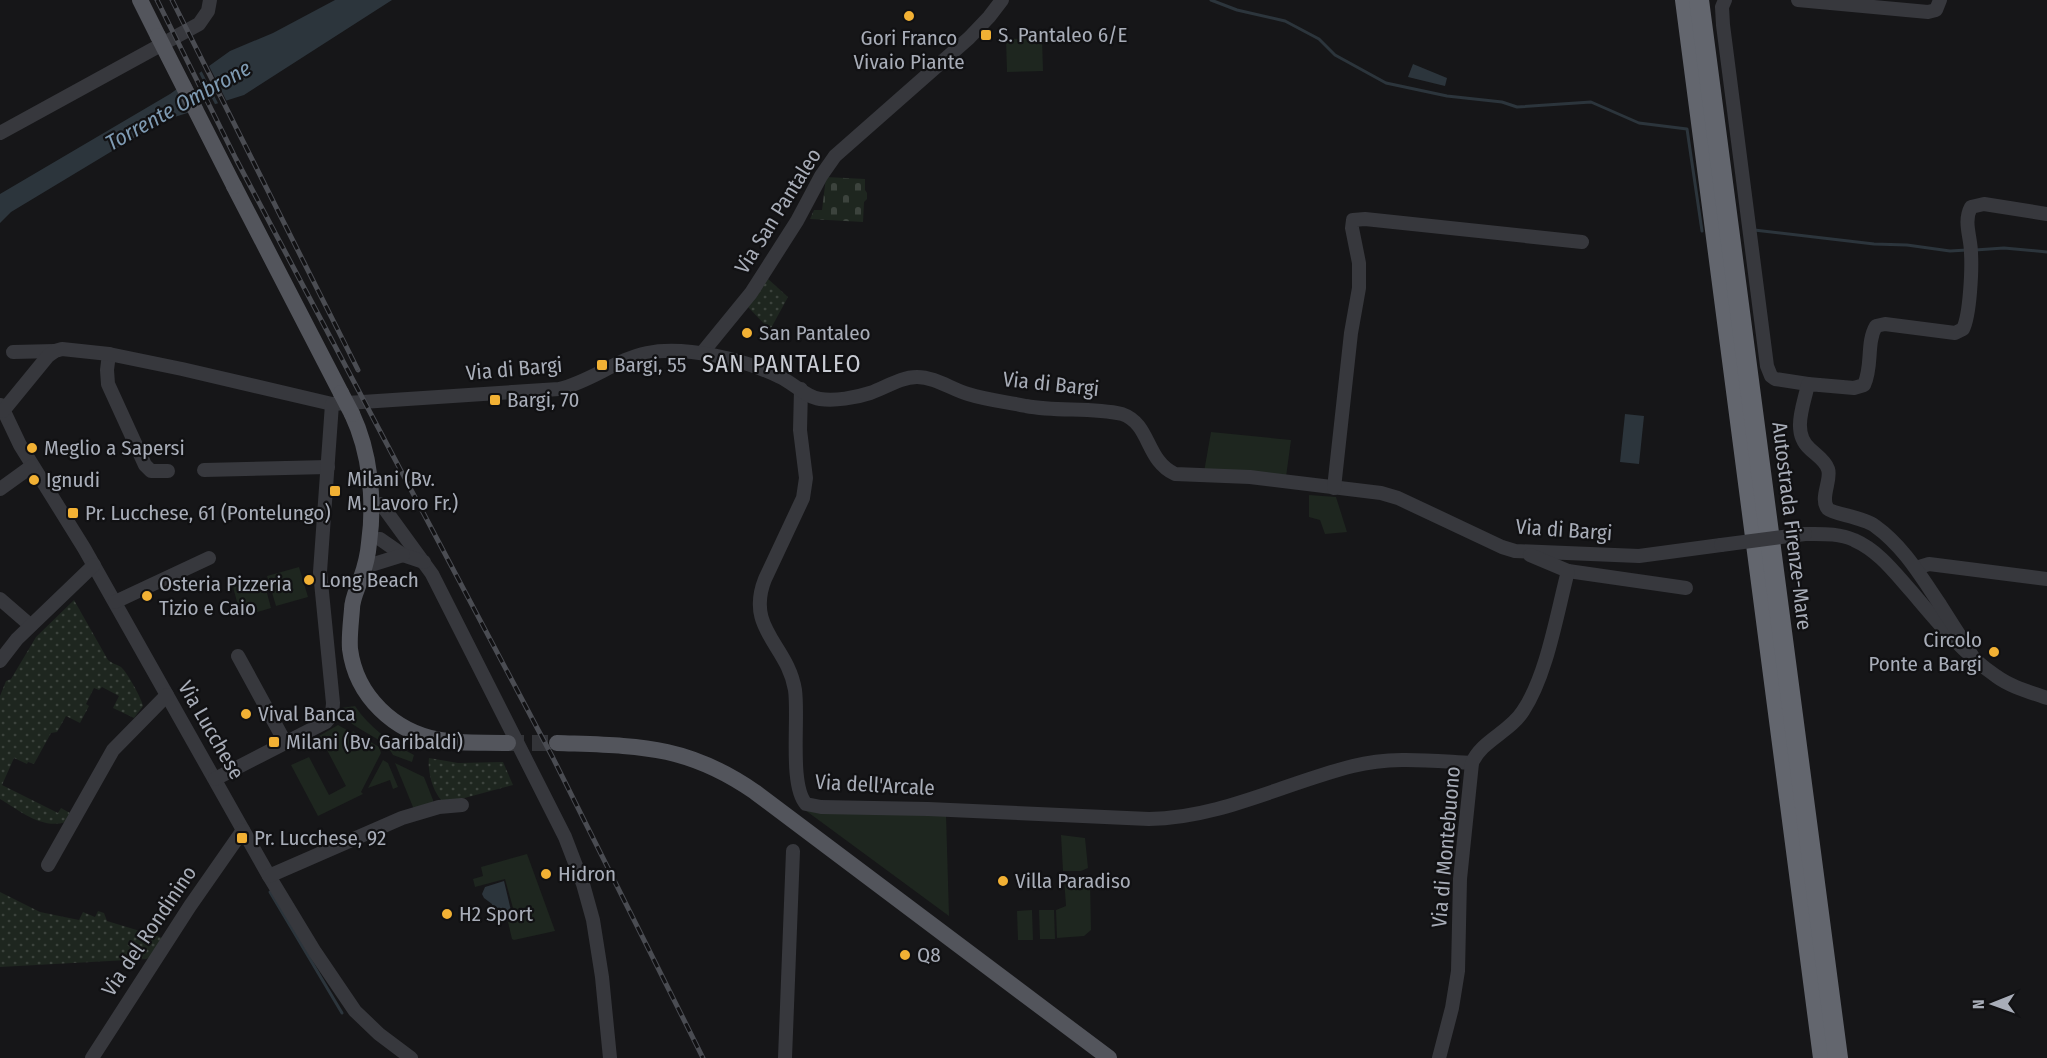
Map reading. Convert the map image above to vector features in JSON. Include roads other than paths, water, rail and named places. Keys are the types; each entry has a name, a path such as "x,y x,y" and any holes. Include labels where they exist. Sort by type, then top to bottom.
{"highway":[{"name":"Autostrada Firenze-Mare","path":"1685,0 1823,1058"},
{"name":"Autostrada Firenze-Mare","path":"1699,0 1838,1058"}],"main road":[{"path":"140,0 234,186 336,398 366,435 376,461 381,504 374,564 359,605 352,615"},
{"path":"355,420 368,474 377,534 353,601 350,647 357,674 375,704 391,719 410,731 439,740 508,743"},
{"path":"557,743 626,745 658,750 690,758 725,772 755,792 1110,1058"}],"street":[{"path":"0,133 195,26 205,17 210,0"},
{"name":"Via San Pantaleo","path":"702,353 752,293 835,156 969,38 1002,0"},
{"path":"1725,0 1722,7 1723,25 1767,366 1771,376 1775,379 1808,384 1862,387 1869,373 1872,333 1878,324 1952,332 1962,331 1966,324 1969,300 1971,256 1968,222 1971,207 1982,204 2047,214"},
{"path":"1798,0 1928,12 1936,10 1940,0"},
{"path":"1334,488 1351,333 1359,288 1359,263 1352,228 1353,220 1365,219 1582,242"},
{"name":"Via di Bargi","path":"13,352 73,349 109,354 336,398 559,388 578,384 643,353 658,352 702,353 728,358 765,370 820,399 860,396 906,378 918,377 971,395 1030,407 1122,414 1132,418 1154,456 1165,469 1175,474 1250,477 1389,495 1502,547 1522,552 1639,556 1805,534 1838,535 1854,540 1886,563 1939,623 1973,657 2003,680 2047,698"},
{"path":"2,407 55,351"},
{"path":"109,354 106,370 108,384 145,465 151,471 168,471"},
{"path":"1808,384 1799,430 1805,444 1821,458 1828,468 1825,501 1827,507 1833,512 1863,518 1902,550 1973,657"},
{"name":"Via dell'Arcale","path":"801,389 800,426 806,487 760,591 759,605 761,619 784,659 793,681 800,795 806,804 820,807 982,811 1149,819 1175,818 1207,812 1361,765 1395,760 1472,763"},
{"path":"216,779 326,722 333,711 320,572 336,398"},
{"name":"Via Lucchese","path":"2,407 32,466 94,565 269,876 345,999 379,1034 411,1058"},
{"path":"0,489 32,466"},
{"path":"204,470 328,466"},
{"path":"381,504 424,562 555,815 578,869 590,908 599,955 610,1058"},
{"path":"377,534 393,531 404,536"},
{"path":"377,534 403,555 424,562"},
{"path":"1522,552 1568,571 1686,588"},
{"path":"374,564 403,555"},
{"path":"115,602 209,558"},
{"path":"1916,568 1929,564 2047,579"},
{"path":"0,661 30,625 94,565"},
{"name":"Via di Montebuono","path":"1439,1058 1452,1008 1458,971 1460,879 1472,763 1478,752 1512,724 1527,705 1550,641 1568,571"},
{"path":"0,599 30,625"},
{"path":"238,656 285,742"},
{"path":"48,866 107,758 167,696"},
{"path":"269,876 402,818 439,807 462,805"},
{"name":"Via del Rondinino","path":"92,1058 190,906 243,830"},
{"path":"784,1058 793,850"},
{"path":"604,1058 607,1028"}],"water":[{"name":"Torrente Ombrone","path":"335,0 392,0 244,95 162,121 11,212 0,223 0,194 170,94 230,51 273,33"},
{"path":"1413,64 1447,78 1445,86 1408,77"},
{"path":"1625,414 1644,416 1639,464 1620,462"},
{"path":"504,881 513,919 500,922 493,917 492,904 482,894 485,887"}],"waterway":[{"path":"1211,0 1237,10 1285,21 1319,39 1335,55 1386,83 1447,96 1502,102 1517,107 1591,102 1639,123 1687,129 1702,231"},
{"path":"1754,230 1874,244 1907,245 1950,251 1967,250"},
{"path":"1975,250 2004,248 2047,252"},
{"path":"270,892 342,1013"}],"tunnel":[{"path":"508,743 557,743"}],"railway":[{"path":"157,0 236,159 553,758 703,1058"},
{"path":"172,0 358,370"}],"place":[{"name":"Gori Franco Vivaio Piante","path":"909,16"},
{"name":"S. Pantaleo 6/E","path":"986,35"},
{"name":"San Pantaleo","path":"747,333"},
{"name":"Bargi, 55","path":"602,365"},
{"name":"Bargi, 70","path":"495,400"},
{"name":"Meglio a Sapersi","path":"32,448"},
{"name":"Ignudi","path":"34,480"},
{"name":"Milani (Bv. M. Lavoro Fr.)","path":"335,491"},
{"name":"Pr. Lucchese, 61 (Pontelungo)","path":"73,513"},
{"name":"Long Beach","path":"309,580"},
{"name":"Osteria Pizzeria Tizio e Caio","path":"147,596"},
{"name":"Circolo Ponte a Bargi","path":"1994,652"},
{"name":"Vival Banca","path":"246,714"},
{"name":"Milani (Bv. Garibaldi)","path":"274,742"},
{"name":"Pr. Lucchese, 92","path":"242,838"},
{"name":"Hidron","path":"546,874"},
{"name":"Villa Paradiso","path":"1003,881"},
{"name":"H2 Sport","path":"447,914"},
{"name":"Q8","path":"905,955"}],"district":[{"name":"SAN PANTALEO","path":"782,364"}]}
